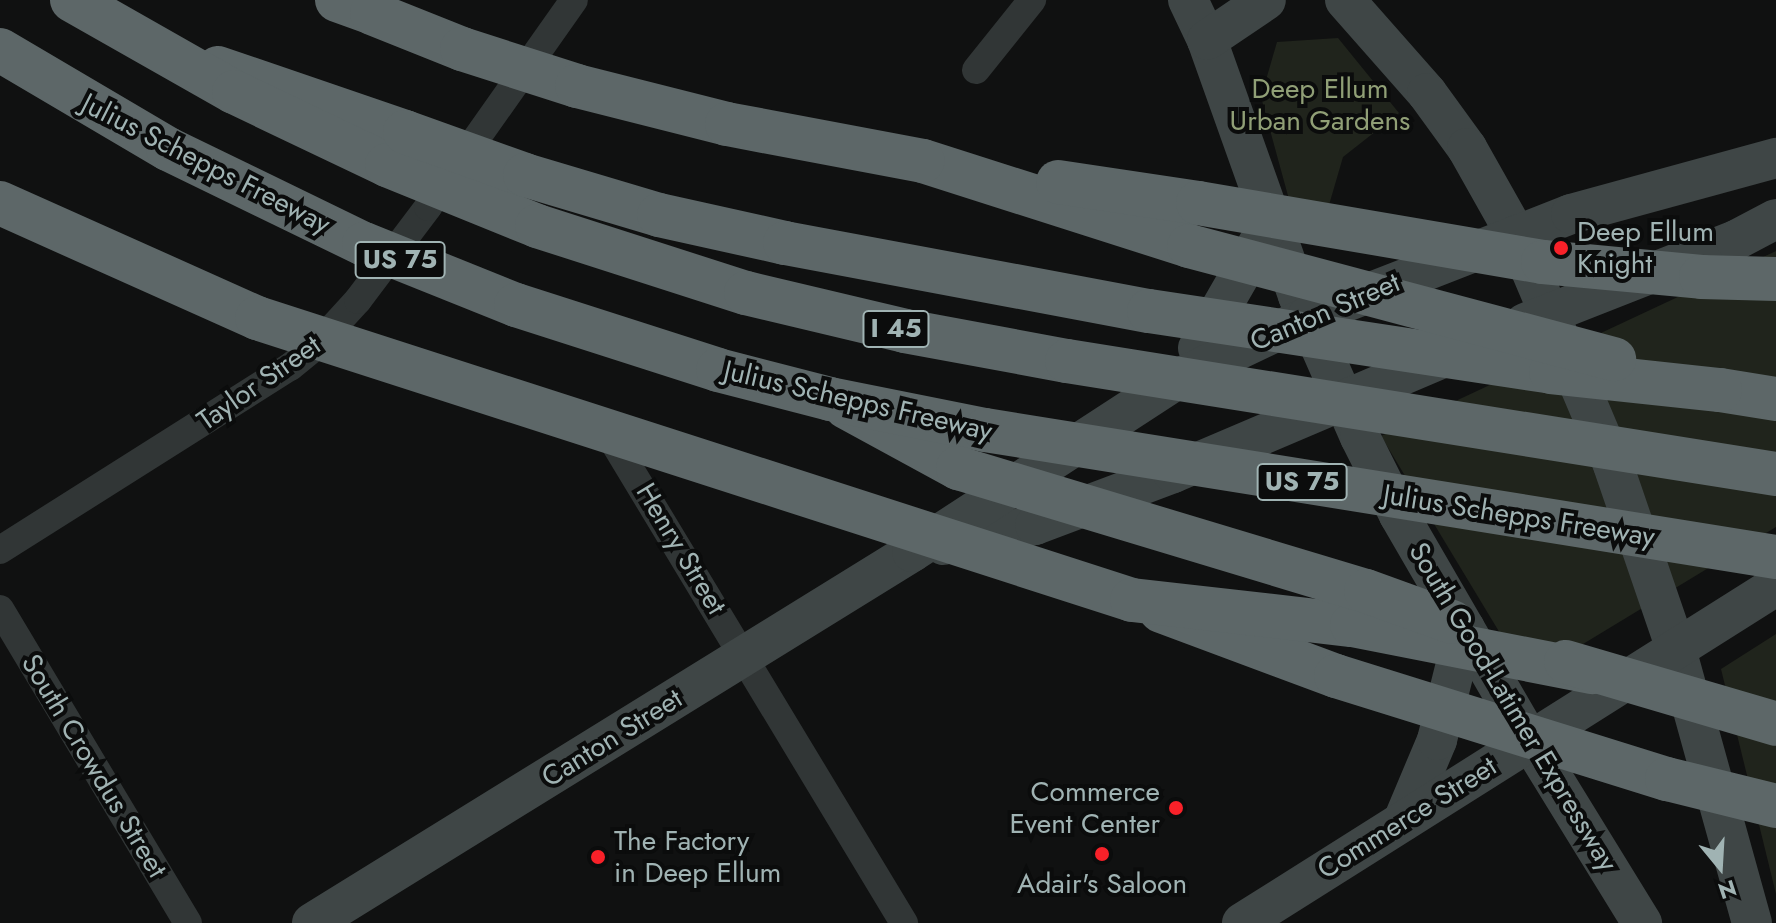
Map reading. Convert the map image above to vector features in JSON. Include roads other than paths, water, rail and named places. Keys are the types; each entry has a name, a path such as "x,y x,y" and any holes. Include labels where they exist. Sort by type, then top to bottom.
{"highway":[{"name":"I 45","path":"72,0 144,43 288,119 431,184 585,243 746,293 905,331 1067,361 1776,474"},
{"path":"355,4 462,49 577,86 727,124 923,161 1198,203 1543,262 1701,277 1776,279"},
{"path":"144,43 525,175 659,215 785,243 1149,311 1551,372 1776,399"},
{"name":"Julius Schepps Freeway","path":"0,50 115,120 213,173 414,266 621,341 830,399 1096,449 1776,557"},
{"path":"923,161 1189,246 1556,341 1720,390"},
{"path":"0,203 257,318"},
{"path":"0,238 1132,600 1336,676 1667,779 1776,806"},
{"path":"830,399 958,468 1366,591 1592,672 1776,724"},
{"path":"1132,600 1352,625 1592,672"}],"main road":[{"name":"South Good-Latimer Expressway","path":"1188,0 1207,40 1270,223 1307,317 1343,401 1399,515 1530,741 1642,923"},
{"path":"1207,40 1266,0"},
{"path":"1345,0 1427,93 1467,148 1516,235 1613,465 1676,649 1752,923"},
{"name":"Canton Street","path":"312,923 912,552 1177,379 1307,317 1593,206 1776,158"},
{"name":"Canton Street","path":"912,552 1035,525 1173,473 1549,312 1736,240 1776,219"},
{"path":"1177,379 1270,223"},
{"path":"1173,473 1260,459 1313,467 1351,482 1399,515"},
{"name":"Commerce Street","path":"1242,923 1776,586"},
{"path":"1403,821 1437,740 1465,628"},
{"path":"1726,834 1755,898 1776,919"}],"street":[{"name":"Taylor Street","path":"0,550 290,367 335,327 428,207 574,0"},
{"path":"976,70 1032,0"},
{"name":"Henry Street","path":"335,327 570,400 597,417 622,450 904,923"},
{"name":"South Crowdus Street","path":"0,609 188,923"}],"place":[{"name":"Deep Ellum Knight","path":"1561,248"},
{"name":"Commerce Event Center","path":"1176,808"},
{"name":"Adair's Saloon","path":"1102,854"},
{"name":"The Factory in Deep Ellum","path":"598,857"}],"park label":[{"name":"Deep Ellum Urban Gardens","path":"1320,105"}]}
